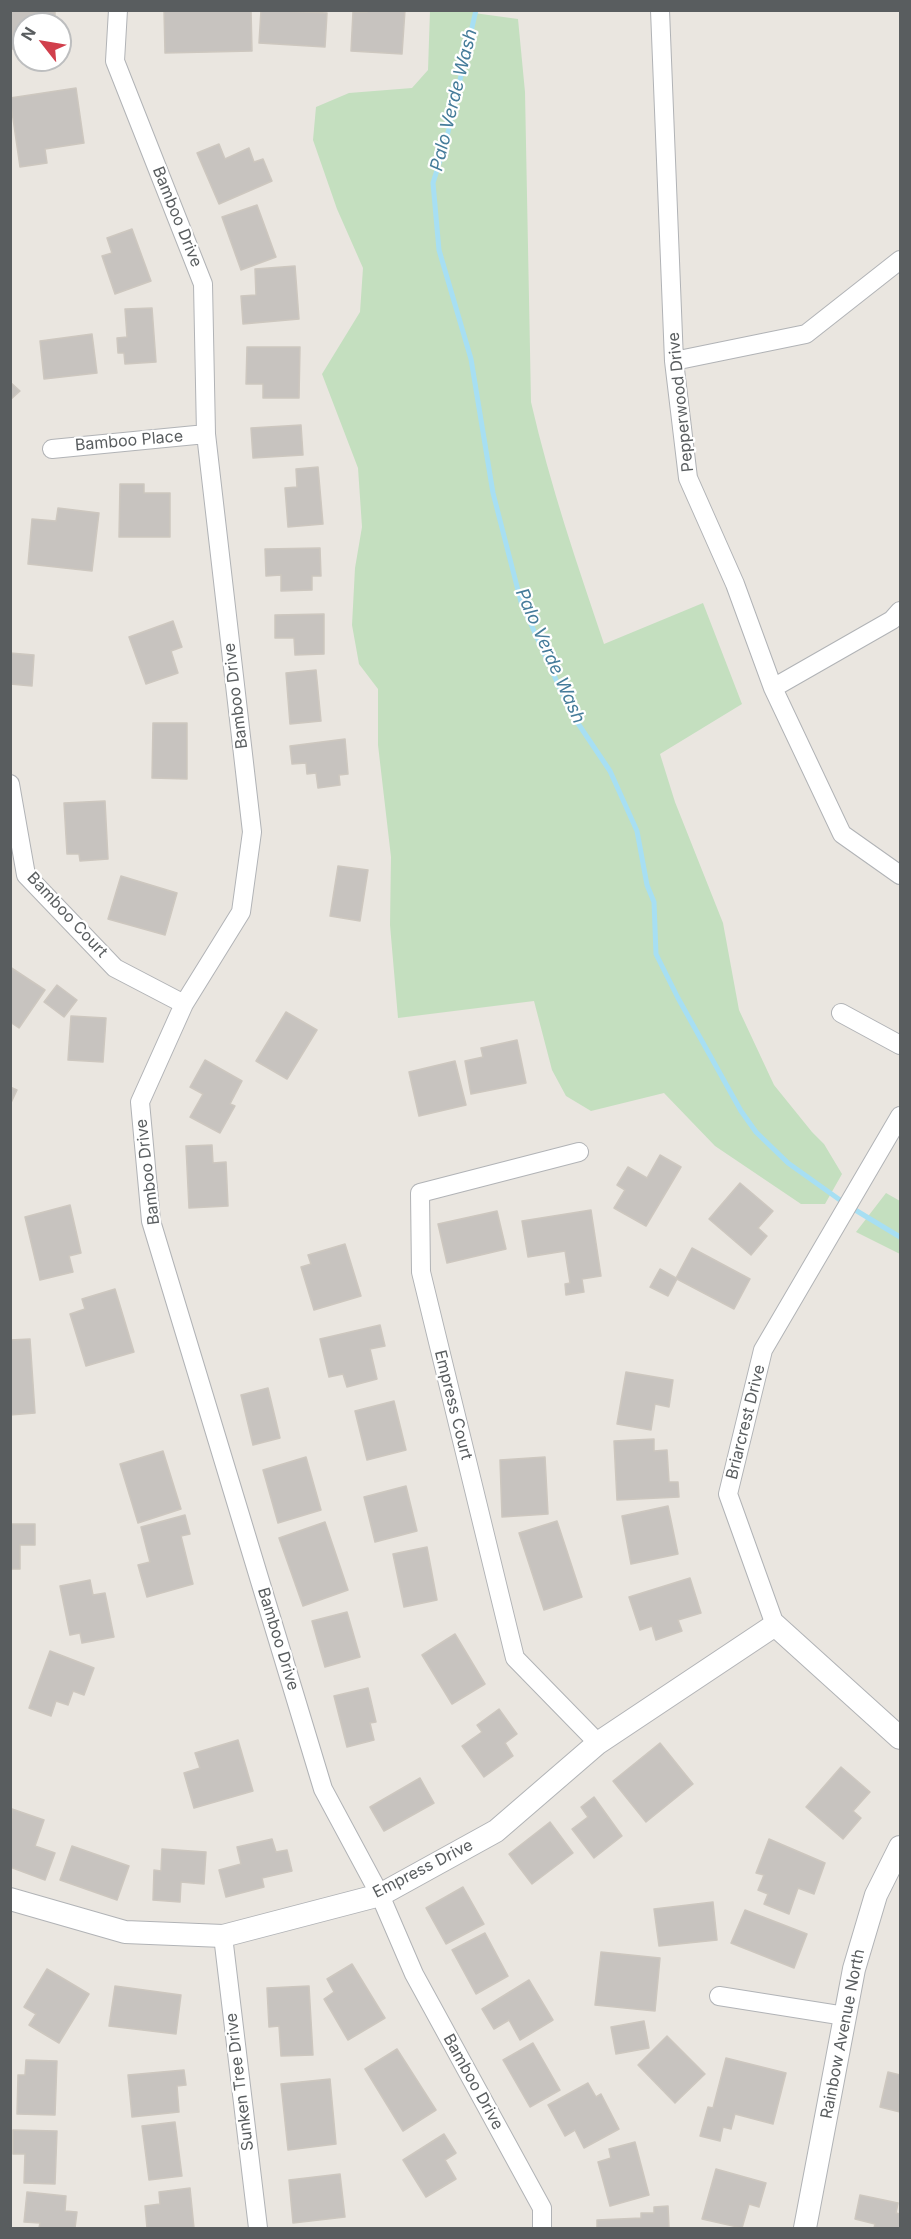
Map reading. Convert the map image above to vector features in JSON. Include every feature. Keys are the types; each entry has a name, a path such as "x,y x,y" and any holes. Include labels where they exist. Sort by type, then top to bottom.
{"street":[{"name":"Bamboo Drive","path":"118,10 115,61 203,284 206,434 252,832 241,912 184,1004 140,1102 151,1221 323,1789 380,1894 414,1974 542,2208 542,2229"},
{"name":"Pepperwood Drive","path":"660,10 674,361 688,478 735,584 773,687 842,834 900,875"},
{"path":"674,361 806,334 900,260"},
{"name":"Bamboo Place","path":"52,449 206,434"},
{"path":"773,687 892,620 900,611"},
{"name":"Bamboo Court","path":"10,784 26,875 115,968 184,1004"},
{"path":"841,1013 900,1045"},
{"name":"Briarcrest Drive","path":"900,1116 764,1350 728,1494 775,1625 900,1738"},
{"name":"Empress Court","path":"579,1152 420,1193 421,1272 515,1658 598,1743"},
{"name":"Empress Drive","path":"10,1899 125,1932 223,1936 380,1894 496,1831 598,1743 775,1625"},
{"name":"Rainbow Avenue North","path":"806,2229 854,1969 876,1895 900,1847"},
{"name":"Sunken Tree Drive","path":"223,1936 258,2229"},
{"path":"719,1995 845,2016"}],"green space":[{"path":"430,11 472,11 518,19 525,92 531,402 538,433 564,524 604,644 703,603 742,704 660,754 675,802 723,923 739,1010 774,1085 824,1144 842,1174 825,1204 801,1204 715,1146 664,1093 591,1111 566,1096 552,1070 534,1001 398,1018 390,925 391,857 378,745 378,689 359,664 352,625 355,568 362,527 358,468 322,374 360,312 363,268 337,209 313,140 316,107 349,93 412,88 428,70"},
{"path":"886,1193 900,1201 900,1254 856,1232"}],"building":[{"path":"55,10 55,12 12,12 12,49 10,49 10,11"},
{"path":"164,10 251,10 252,51 165,53"},
{"path":"261,10 327,13 325,47 259,43"},
{"path":"367,10 405,10 402,54 351,51 353,12 367,12"},
{"path":"76,88 84,143 45,149 47,163 20,167 10,98"},
{"path":"219,144 225,159 249,148 254,162 263,159 272,181 219,204 197,153"},
{"path":"257,205 276,257 241,270 222,217"},
{"path":"132,229 151,281 115,294 102,256 112,253 107,238"},
{"path":"295,266 299,319 243,324 241,296 256,295 255,269"},
{"path":"152,308 156,362 125,364 124,353 118,353 117,338 127,337 125,309"},
{"path":"92,334 97,373 44,379 40,341"},
{"path":"247,347 300,347 299,398 263,398 263,384 246,384"},
{"path":"10,382 20,391 10,400"},
{"path":"301,425 303,455 253,458 251,428"},
{"path":"318,467 323,524 288,527 285,488 297,487 296,469"},
{"path":"120,484 144,484 144,493 170,493 170,537 119,537"},
{"path":"58,508 99,513 92,571 28,564 32,519 56,521"},
{"path":"320,548 321,576 312,576 312,590 281,591 281,575 266,576 265,549"},
{"path":"324,614 324,654 295,655 294,638 275,638 275,615"},
{"path":"173,621 182,647 171,651 178,673 146,684 129,637"},
{"path":"10,653 34,655 32,686 10,684"},
{"path":"316,670 321,721 290,724 286,673"},
{"path":"153,723 187,723 187,779 152,778"},
{"path":"345,739 348,774 339,775 340,785 318,788 316,773 307,774 306,763 292,764 290,746"},
{"path":"105,801 108,859 80,861 79,854 67,854 64,803"},
{"path":"338,866 368,870 360,921 330,916"},
{"path":"121,876 177,893 165,935 108,919"},
{"path":"10,967 45,990 19,1028 10,1022"},
{"path":"57,985 77,1000 64,1017 44,1002"},
{"path":"286,1012 317,1030 287,1079 256,1061"},
{"path":"71,1016 106,1018 103,1062 68,1060"},
{"path":"517,1040 526,1083 471,1094 465,1061 483,1057 481,1048"},
{"path":"205,1060 242,1081 230,1104 235,1106 220,1133 190,1117 203,1094 190,1087"},
{"path":"455,1061 466,1105 419,1116 409,1072"},
{"path":"10,1087 17,1090 10,1105"},
{"path":"212,1145 213,1163 226,1162 228,1206 189,1208 186,1146"},
{"path":"660,1155 681,1167 646,1226 614,1208 625,1190 617,1185 628,1167 647,1178"},
{"path":"740,1183 773,1211 758,1228 767,1236 751,1255 709,1219"},
{"path":"70,1205 81,1253 69,1256 73,1272 40,1280 25,1217"},
{"path":"591,1210 601,1276 582,1279 584,1292 566,1295 565,1284 570,1283 565,1251 528,1257 522,1221"},
{"path":"497,1211 506,1249 447,1263 438,1224"},
{"path":"345,1244 361,1296 314,1310 301,1267 311,1264 308,1255"},
{"path":"692,1248 750,1279 734,1309 677,1279 668,1296 650,1287 660,1269 676,1278"},
{"path":"115,1289 134,1352 86,1366 70,1314 85,1309 82,1299"},
{"path":"380,1325 385,1346 370,1349 377,1379 347,1387 343,1374 329,1377 320,1339"},
{"path":"30,1339 35,1413 10,1415 10,1340"},
{"path":"626,1372 673,1380 669,1407 655,1404 651,1430 617,1424"},
{"path":"268,1388 280,1438 253,1445 241,1395"},
{"path":"394,1401 406,1450 367,1460 355,1411"},
{"path":"654,1439 654,1451 667,1450 669,1482 678,1482 679,1497 617,1500 614,1441"},
{"path":"163,1451 181,1509 138,1523 120,1464"},
{"path":"306,1457 321,1510 278,1523 263,1470"},
{"path":"545,1457 548,1514 502,1517 500,1460"},
{"path":"406,1486 417,1531 375,1542 364,1497"},
{"path":"668,1506 678,1554 631,1564 622,1516"},
{"path":"185,1515 190,1534 181,1536 193,1584 147,1597 138,1565 150,1562 141,1527"},
{"path":"557,1521 582,1597 544,1610 519,1533"},
{"path":"325,1522 348,1590 303,1606 279,1538"},
{"path":"10,1524 35,1524 35,1545 20,1545 20,1569 10,1569"},
{"path":"427,1547 437,1600 404,1607 393,1554"},
{"path":"690,1578 701,1613 678,1620 682,1631 656,1640 652,1626 640,1630 629,1597"},
{"path":"90,1580 93,1595 105,1593 114,1637 82,1643 80,1633 70,1635 60,1586"},
{"path":"347,1612 360,1657 325,1667 312,1621"},
{"path":"455,1634 485,1684 452,1704 422,1655"},
{"path":"50,1651 94,1668 84,1695 73,1691 68,1705 56,1701 51,1716 29,1708"},
{"path":"368,1688 376,1722 370,1723 374,1740 347,1747 334,1696"},
{"path":"499,1709 517,1734 505,1743 513,1756 484,1777 462,1746 482,1732 477,1725"},
{"path":"238,1740 253,1791 194,1808 184,1773 200,1768 195,1753"},
{"path":"660,1743 693,1784 646,1822 613,1781"},
{"path":"841,1767 870,1792 853,1811 861,1818 843,1839 806,1807"},
{"path":"420,1778 434,1803 384,1831 370,1807"},
{"path":"594,1797 622,1836 594,1858 572,1829 588,1817 581,1807"},
{"path":"12,1809 44,1820 35,1846 55,1853 45,1880 10,1867"},
{"path":"550,1822 573,1853 532,1884 509,1854"},
{"path":"272,1839 276,1852 287,1850 292,1871 262,1878 264,1887 226,1897 219,1870 241,1864 237,1847"},
{"path":"769,1839 825,1863 814,1894 798,1888 789,1914 764,1904 768,1894 758,1890 764,1875 756,1873"},
{"path":"72,1846 129,1866 117,1900 60,1880"},
{"path":"162,1849 206,1852 204,1884 181,1882 180,1902 153,1900 154,1870 161,1871"},
{"path":"463,1887 484,1924 446,1944 426,1908"},
{"path":"713,1902 717,1940 659,1946 654,1909"},
{"path":"745,1910 807,1934 794,1968 731,1943"},
{"path":"485,1933 508,1976 476,1994 452,1950"},
{"path":"601,1952 660,1958 655,2011 595,2005"},
{"path":"352,1964 385,2018 348,2040 324,1999 334,1992 327,1979"},
{"path":"47,1969 89,1994 59,2043 29,2025 36,2014 24,2007"},
{"path":"529,1980 553,2020 520,2040 509,2020 494,2029 482,2009"},
{"path":"115,1986 181,1995 176,2034 109,2026"},
{"path":"309,1986 313,2055 281,2056 279,2026 269,2027 267,1988"},
{"path":"644,2021 649,2048 616,2054 611,2027"},
{"path":"667,2036 705,2074 675,2103 638,2065"},
{"path":"533,2043 560,2090 530,2107 503,2060"},
{"path":"397,2049 436,2110 403,2131 365,2069"},
{"path":"726,2058 786,2073 773,2124 735,2114 731,2129 723,2127 720,2141 700,2136 708,2107 713,2108"},
{"path":"26,2060 57,2061 55,2115 17,2114 18,2075 25,2075"},
{"path":"184,2070 186,2085 177,2086 179,2112 132,2117 128,2075"},
{"path":"888,2072 900,2075 900,2112 880,2107"},
{"path":"330,2079 336,2144 288,2150 281,2084"},
{"path":"588,2083 596,2097 601,2094 619,2129 584,2148 575,2130 565,2136 548,2105"},
{"path":"175,2122 182,2176 149,2180 142,2126"},
{"path":"13,2130 57,2131 55,2184 24,2183 25,2154 13,2154"},
{"path":"444,2134 456,2153 445,2160 456,2179 426,2197 403,2160"},
{"path":"635,2142 649,2195 610,2206 598,2162 611,2158 609,2149"},
{"path":"716,2169 766,2183 759,2207 749,2204 742,2228 702,2219"},
{"path":"340,2174 345,2217 293,2223 289,2180"},
{"path":"190,2188 194,2228 147,2228 145,2206 160,2204 159,2192"},
{"path":"27,2192 66,2196 65,2211 77,2212 75,2228 39,2228 40,2223 24,2222"},
{"path":"860,2195 898,2203 896,2213 900,2214 900,2228 874,2228 875,2224 855,2219"},
{"path":"668,2206 669,2228 597,2228 597,2220 641,2218 641,2213 654,2213 654,2207"}],"waterway":[{"name":"Palo Verde Wash","path":"476,10 446,141 433,183 439,250 471,359 493,493 521,602 571,713 610,771 637,831 647,885 654,902 656,954 741,1111 756,1132 788,1163 847,1205 900,1237"}]}
